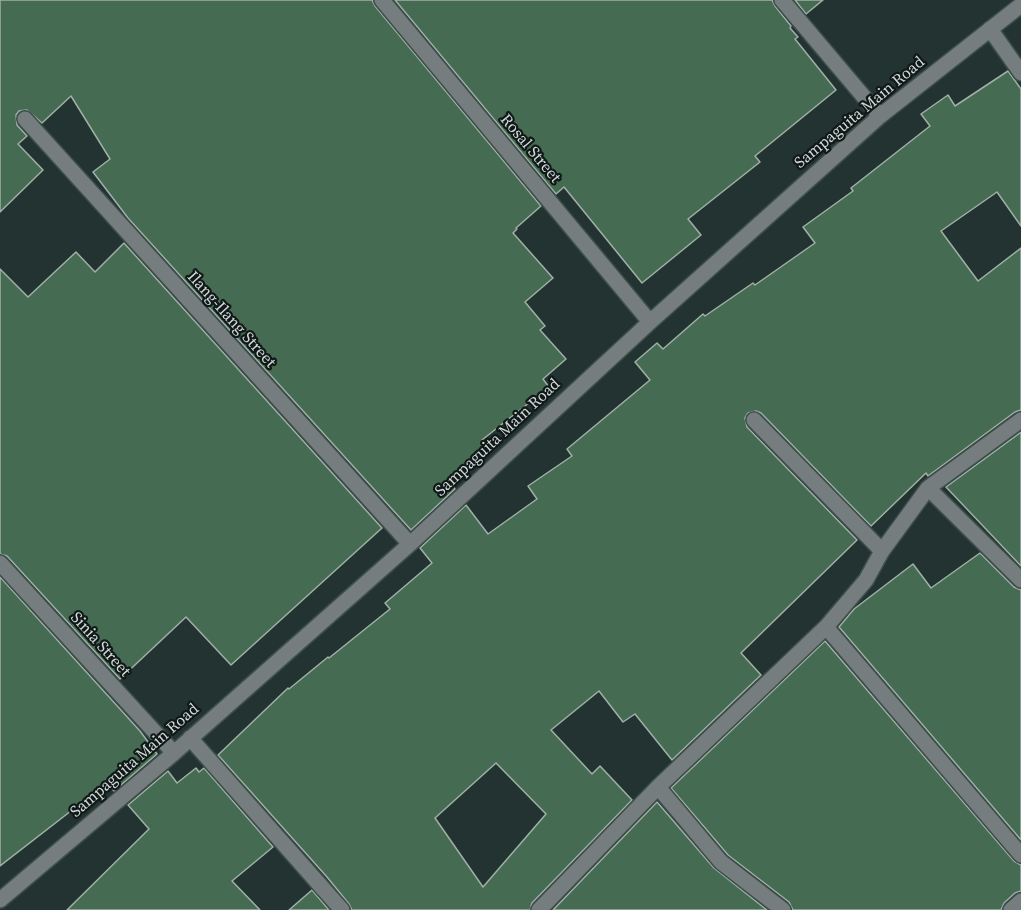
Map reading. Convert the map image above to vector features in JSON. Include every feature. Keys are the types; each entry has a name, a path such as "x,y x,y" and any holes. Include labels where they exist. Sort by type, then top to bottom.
{"street":[{"name":"Rosal Street","path":"382,0 650,322"},
{"path":"782,0 880,116"},
{"name":"Sampaguita Main Road","path":"0,900 174,753 410,544 650,322 880,116 1021,5"},
{"path":"990,29 1021,73"},
{"name":"Ilang-Ilang Street","path":"25,119 410,544"},
{"path":"754,420 882,550"},
{"path":"539,910 658,787 826,627 866,580 882,550 928,488 1021,420"},
{"path":"928,488 1021,580"},
{"name":"Sinia Street","path":"0,562 174,753"},
{"path":"826,627 1021,855"},
{"path":"190,738 342,910"},
{"path":"658,787 721,862 783,910"},
{"path":"1011,910 1021,901"}],"building":[{"path":"0,0 372,0 541,206 513,233 553,278 525,302 545,326 540,330 566,359 543,379 549,387 482,440 489,448 448,481 455,489 411,530 128,218 93,172 110,159 71,96 42,123 27,110 19,111 16,115 17,125 27,136 18,144 43,170 0,212"},
{"path":"395,0 772,0 798,37 795,39 836,90 755,156 760,162 688,219 701,235 642,283 564,187 556,194"},
{"path":"795,0 823,0 806,14"},
{"path":"1008,71 1021,89 1021,226 997,192 941,231 978,281 1021,248 1021,410 1015,412 928,476 926,473 871,526 761,413 756,411 748,413 745,418 747,427 857,540 741,653 761,675 672,760 635,714 623,722 599,691 551,730 592,774 600,766 632,800 532,903 530,910 352,910 327,877 218,755 288,688 390,609 385,603 432,563 420,548 466,505 488,534 537,499 528,486 572,456 567,449 650,380 635,362 657,343 663,349 703,314 705,316 753,283 755,285 815,243 803,227 853,191 851,188 930,126 921,114 948,95 955,106","holes":["496,763 546,814 483,887 435,818"]},
{"path":"124,243 382,528 231,665 186,617 120,679 7,556 0,554 0,269 28,297 76,252 95,272"},
{"path":"1021,432 1021,566 946,487"},
{"path":"980,553 1014,587 1021,590 1021,840 839,627 854,609 913,564 931,588"},
{"path":"0,577 140,731 157,754 114,791 107,783 0,866"},
{"path":"825,641 1014,861 1021,865 1021,891 1015,893 1004,903 1001,910 793,910 789,902 728,855 671,788"},
{"path":"196,768 199,772 204,768 273,847 232,881 260,910 67,910 149,829 128,805 168,771 177,783"},
{"path":"657,802 714,868 767,910 553,910"},
{"path":"312,890 329,910 289,910"}]}
